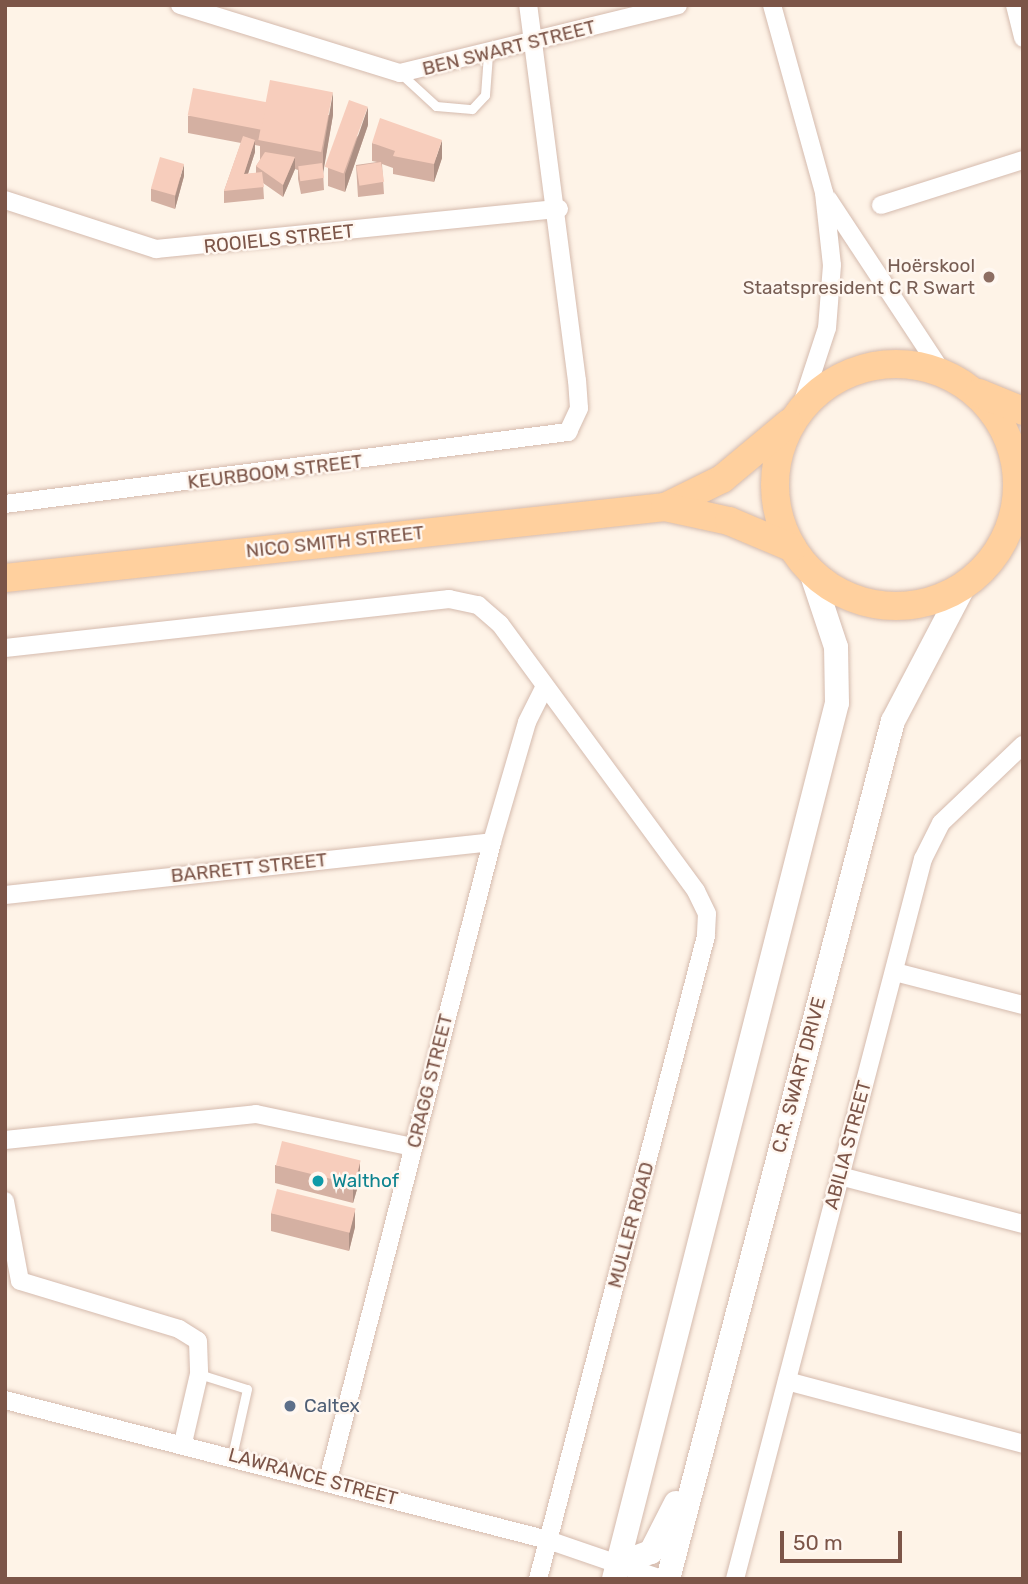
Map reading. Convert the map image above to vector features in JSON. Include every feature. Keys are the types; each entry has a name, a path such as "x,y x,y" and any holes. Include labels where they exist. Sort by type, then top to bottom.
{"main road":[{"path":"616,1571 837,703 836,647 802,559 779,516 775,482 797,415 826,387 863,369 904,365 955,381 1023,411"},
{"path":"955,381 1002,427 1016,472 1013,516 989,562"},
{"name":"NICO SMITH STREET","path":"665,507 736,470 797,415"},
{"name":"NICO SMITH STREET","path":"5,578 665,507 729,521 802,559"},
{"path":"802,559 841,592 888,605 926,602 965,584 989,562 1023,547"},
{"name":"C.R. SWART DRIVE","path":"668,1579 893,720 965,584"},
{"path":"616,1571 651,1552 695,1475"}],"street":[{"name":"BEN SWART STREET","path":"180,5 400,73 488,54 678,5"},
{"path":"528,5 537,41 559,209"},
{"path":"772,5 824,193 831,305 797,415"},
{"path":"1015,5 1023,38"},
{"path":"881,205 1023,160"},
{"path":"824,193 955,381"},
{"name":"ROOIELS STREET","path":"5,200 140,246 173,249 559,209"},
{"name":"KEURBOOM STREET","path":"5,504 545,440 568,432 579,408 559,209"},
{"name":"MULLER ROAD","path":"5,649 449,600 478,605 545,686 685,875 704,905 706,936 538,1579"},
{"name":"CRAGG STREET","path":"328,1480 492,842 527,722 545,686"},
{"name":"ABILIA STREET","path":"735,1579 840,1176 934,831 1023,745"},
{"name":"BARRETT STREET","path":"5,895 492,842"},
{"path":"895,972 1023,1005"},
{"path":"5,1140 257,1114 413,1147"},
{"path":"840,1176 1023,1224"},
{"path":"5,1201 11,1261 20,1281 187,1332 201,1346 199,1374 183,1443"},
{"path":"787,1381 1023,1444"},
{"name":"LAWRANCE STREET","path":"5,1400 328,1480 548,1540 616,1571 662,1579"}],"lane":[{"path":"400,73 436,106 472,109 485,95 488,54"},
{"path":"199,1374 247,1389 232,1456"}],"building":[{"path":"270,80 333,92 321,152 258,140"},
{"path":"193,88 267,102 261,130 188,115"},
{"path":"349,100 368,107 344,174 325,167"},
{"path":"380,118 442,140 434,164 393,156 395,151 372,143"},
{"path":"243,136 255,140 244,174 262,172 264,187 224,191"},
{"path":"265,152 295,157 283,185 256,166"},
{"path":"160,157 184,164 175,196 151,189"},
{"path":"381,162 384,182 359,186 356,166"},
{"path":"322,163 324,178 300,181 298,166"},
{"path":"282,1141 361,1161 355,1185 276,1165"},
{"path":"277,1189 356,1209 350,1233 271,1213"}],"place":[{"name":"Hoërskool Staatspresident C R Swart","path":"989,277"},
{"name":"Walthof","path":"318,1181"},
{"name":"Caltex","path":"290,1406"}]}
